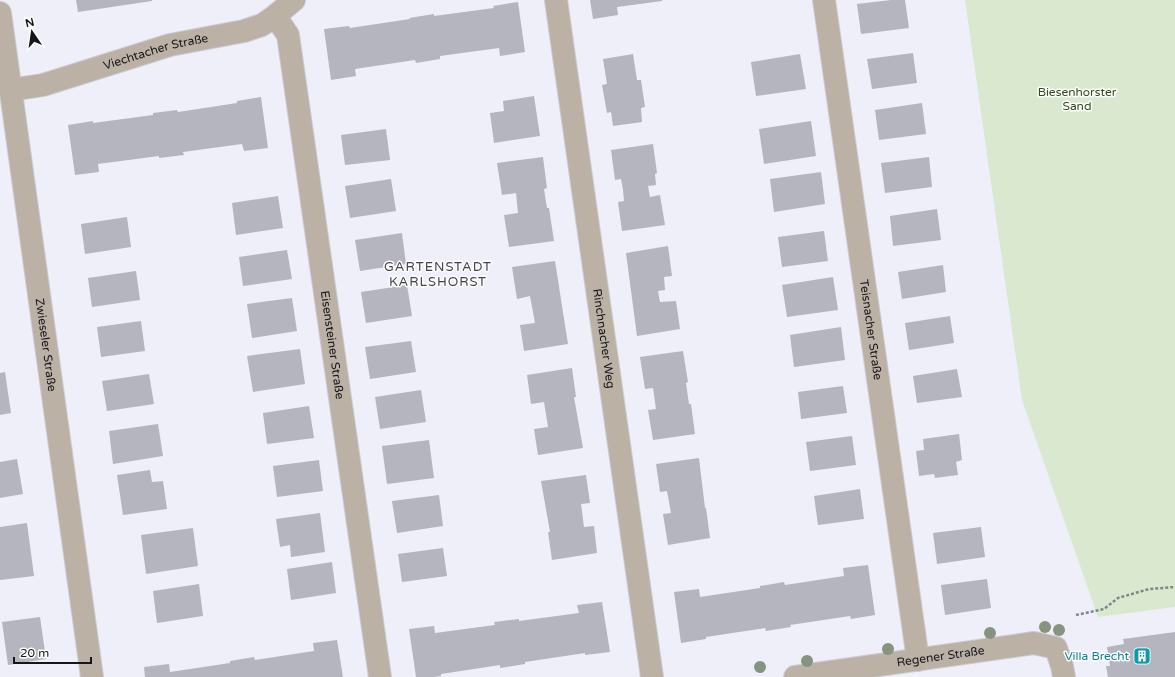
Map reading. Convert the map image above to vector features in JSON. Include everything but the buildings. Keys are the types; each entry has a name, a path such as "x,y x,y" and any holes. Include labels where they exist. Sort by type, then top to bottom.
{"street":[{"name":"Viechtacher Straße","path":"10,90 43,85 170,45 244,31 262,25 294,0"},
{"name":"Rinchnacher Weg","path":"556,0 652,677"},
{"name":"Teisnacher Straße","path":"824,0 918,660"},
{"name":"Zwieseler Straße","path":"0,13 92,677"},
{"name":"Eisensteiner Straße","path":"275,16 288,35 380,677"},
{"name":"Regener Straße","path":"795,677 1034,643 1056,648 1064,677"}],"path":[{"path":"1076,615 1104,609 1118,598 1149,589 1175,587"}],"green space":[{"name":"Biesenhorster Sand","path":"965,0 1175,0 1175,607 1098,617 1022,400"}],"place":[{"name":"Villa Brecht","path":"1142,656"}],"district":[{"name":"GARTENSTADT KARLSHORST","path":"438,274"}]}
